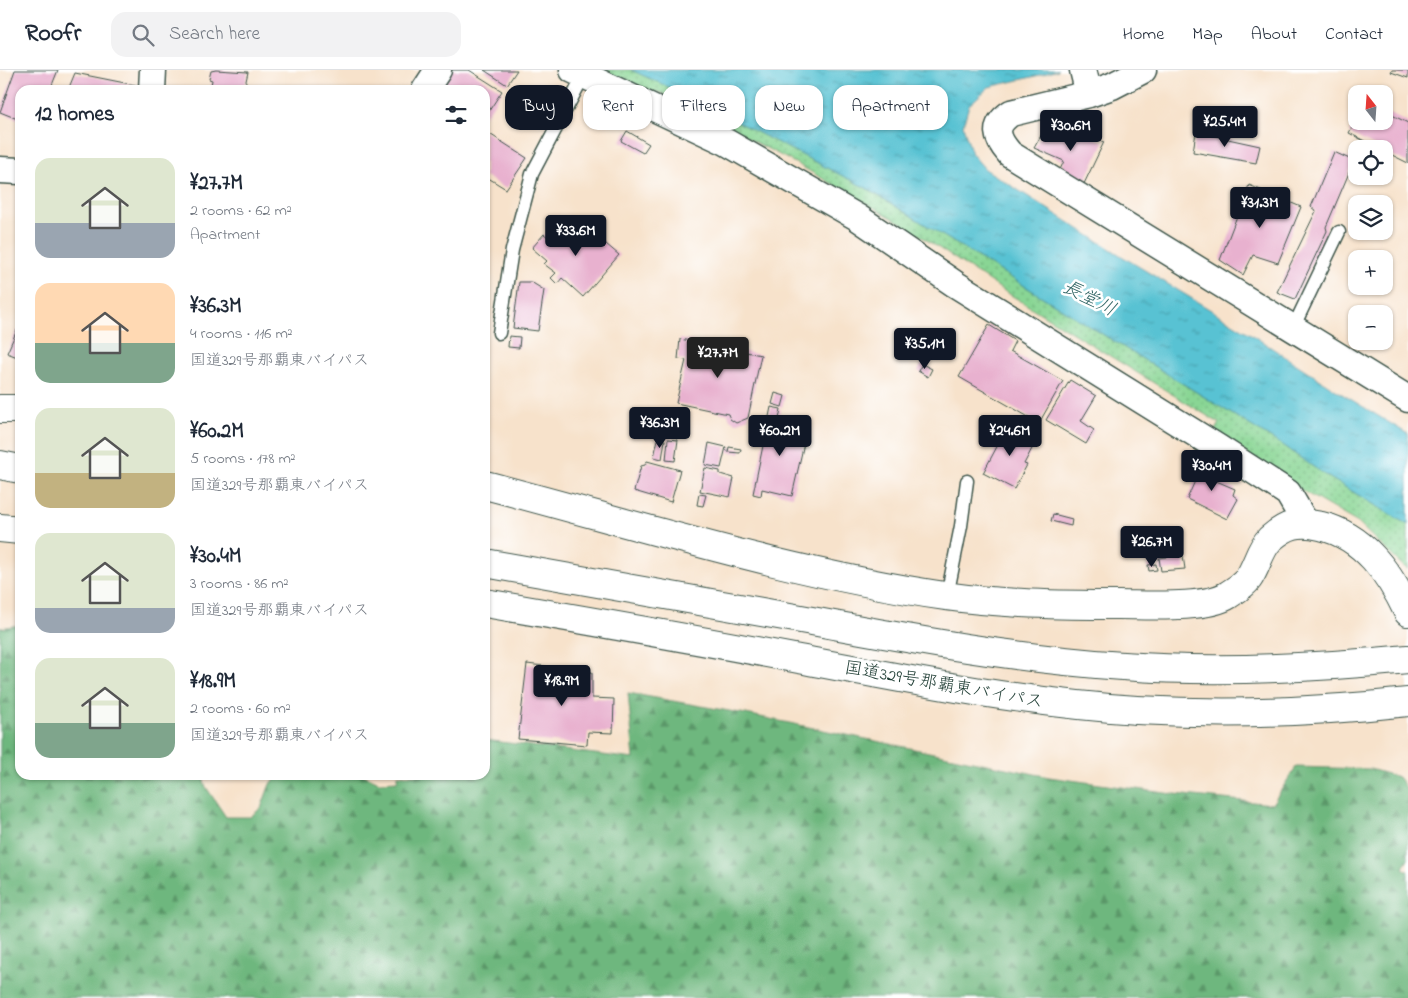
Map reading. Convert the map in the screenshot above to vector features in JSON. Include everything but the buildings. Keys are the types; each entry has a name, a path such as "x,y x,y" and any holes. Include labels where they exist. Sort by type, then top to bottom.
{"main road":[{"path":"0,408 15,409"},
{"path":"0,465 15,468"},
{"path":"490,486 791,567 947,596 1022,603 1203,604 1227,596 1248,580 1268,541 1288,526 1305,522 1335,529 1360,544 1389,577 1408,612"},
{"path":"0,528 15,530"},
{"path":"490,565 946,645 1114,666 1217,670 1335,666 1408,659"},
{"name":"国道329号那覇東バイパス","path":"490,604 683,637 931,684 1044,702 1136,710 1218,713 1301,710 1408,702"}],"street":[{"path":"152,85 153,70"},
{"path":"428,85 438,70"},
{"path":"1143,70 1112,86 1086,84 1011,112 1003,118 999,125 997,134 1001,144 1010,154 1408,399"},
{"path":"582,72 726,142 857,217 955,284 1288,493 1305,522"},
{"path":"0,170 15,171"}],"lane":[{"path":"499,333 512,250 532,174 582,72"},
{"path":"1293,328 1339,232"},
{"path":"947,596 961,526 967,481"}],"green space":[{"path":"599,70 631,70 664,85 662,85 662,94 652,92 652,85 632,85"},
{"path":"745,126 866,188 1408,525 1408,569 1358,523 1301,490 1214,432 1219,423 1001,289 901,223 797,164 732,130 745,130"},
{"path":"15,626 15,780 204,780 206,787 226,817 250,817 261,808 270,784 275,780 375,780 379,782 397,780 490,780 490,741 634,759 628,693 746,714 1049,777 1165,793 1272,804 1296,767 1370,769 1398,777 1408,790 1408,858 1403,868 1408,871 1408,998 0,998 0,628"}],"water":[{"name":"長堂川","path":"631,70 1058,70 989,87 969,105 963,126 972,154 985,169 1408,434 1408,525 866,188 745,126 745,85 664,85"}]}
